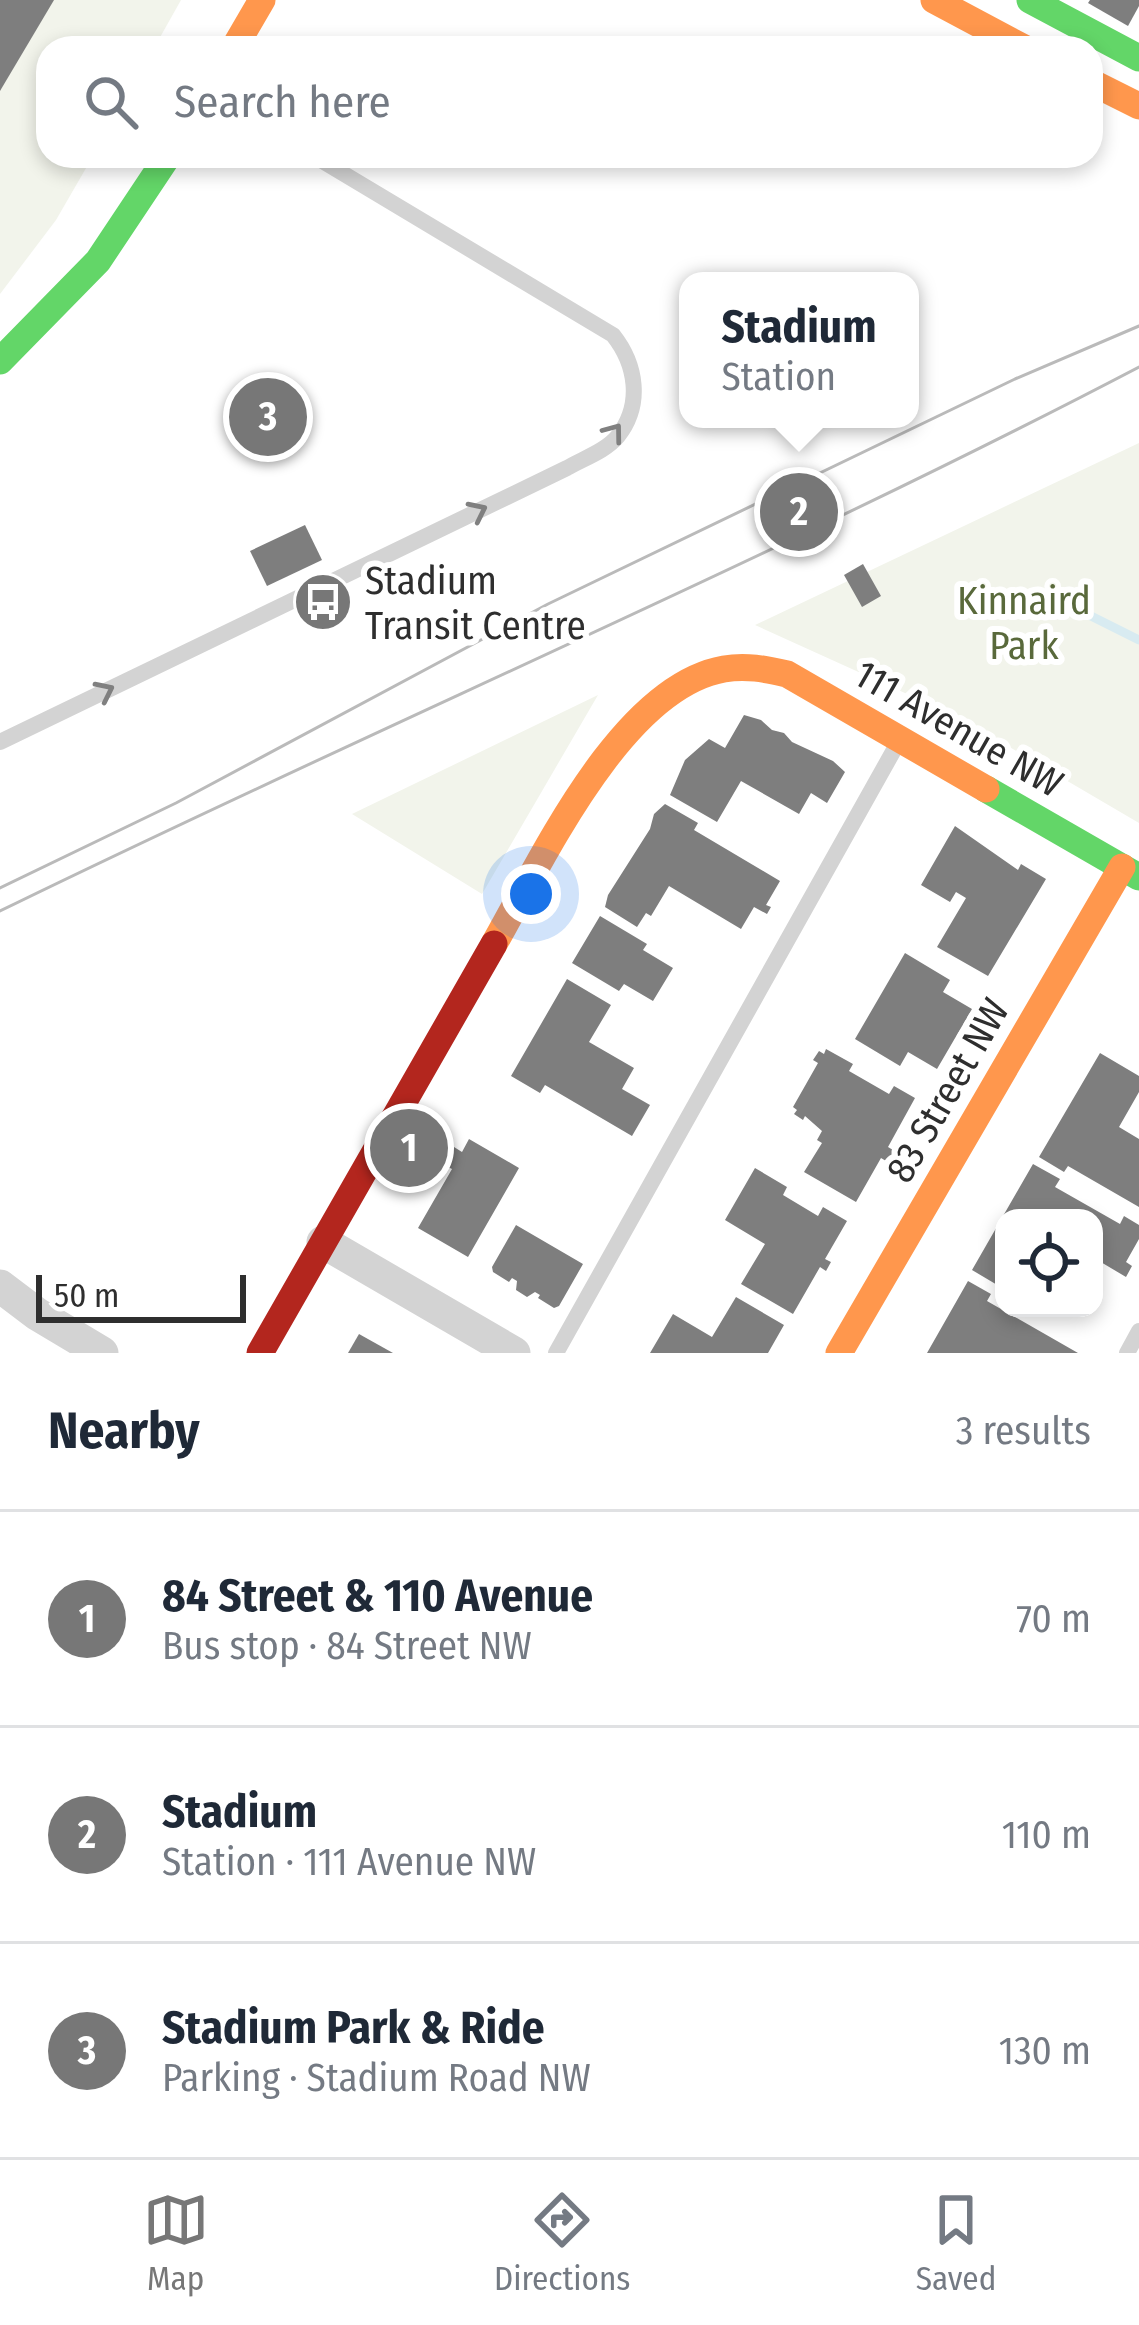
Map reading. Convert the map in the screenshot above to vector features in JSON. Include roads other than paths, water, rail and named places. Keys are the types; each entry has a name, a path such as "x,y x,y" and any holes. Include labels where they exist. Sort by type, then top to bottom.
{"street":[{"path":"241,36 262,0"},
{"path":"934,0 1002,36"},
{"path":"1030,0 1098,36"},
{"path":"1103,39 1139,58"},
{"path":"1103,88 1139,106"},
{"path":"0,362 98,261 160,168"},
{"name":"111 Avenue NW","path":"322,1242 604,758 638,719 712,671 761,664 787,674 1131,872"},
{"name":"83 Street NW","path":"839,1353 1131,872"},
{"path":"260,1353 322,1242 514,1353"},
{"path":"0,1286 102,1353"}],"lane":[{"path":"0,742 567,468 617,436 634,392 633,368 626,351 597,322 334,168"},
{"path":"556,1353 901,739"},
{"path":"1127,1353 1139,1331"}],"waterway":[{"path":"1053,597 1139,640"}],"tram line":[{"path":"919,425 1139,326"},
{"path":"0,911 857,508 1139,367"},
{"path":"0,888 176,803 548,604 913,428"}],"place":[{"name":"Stadium Park & Ride","path":"268,417"},
{"name":"Stadium","path":"799,512"},
{"name":"Stadium Transit Centre","path":"323,602"},
{"name":"84 Street & 110 Avenue","path":"409,1148"}],"park label":[{"name":"Kinnaird Park","path":"1024,622"}]}
